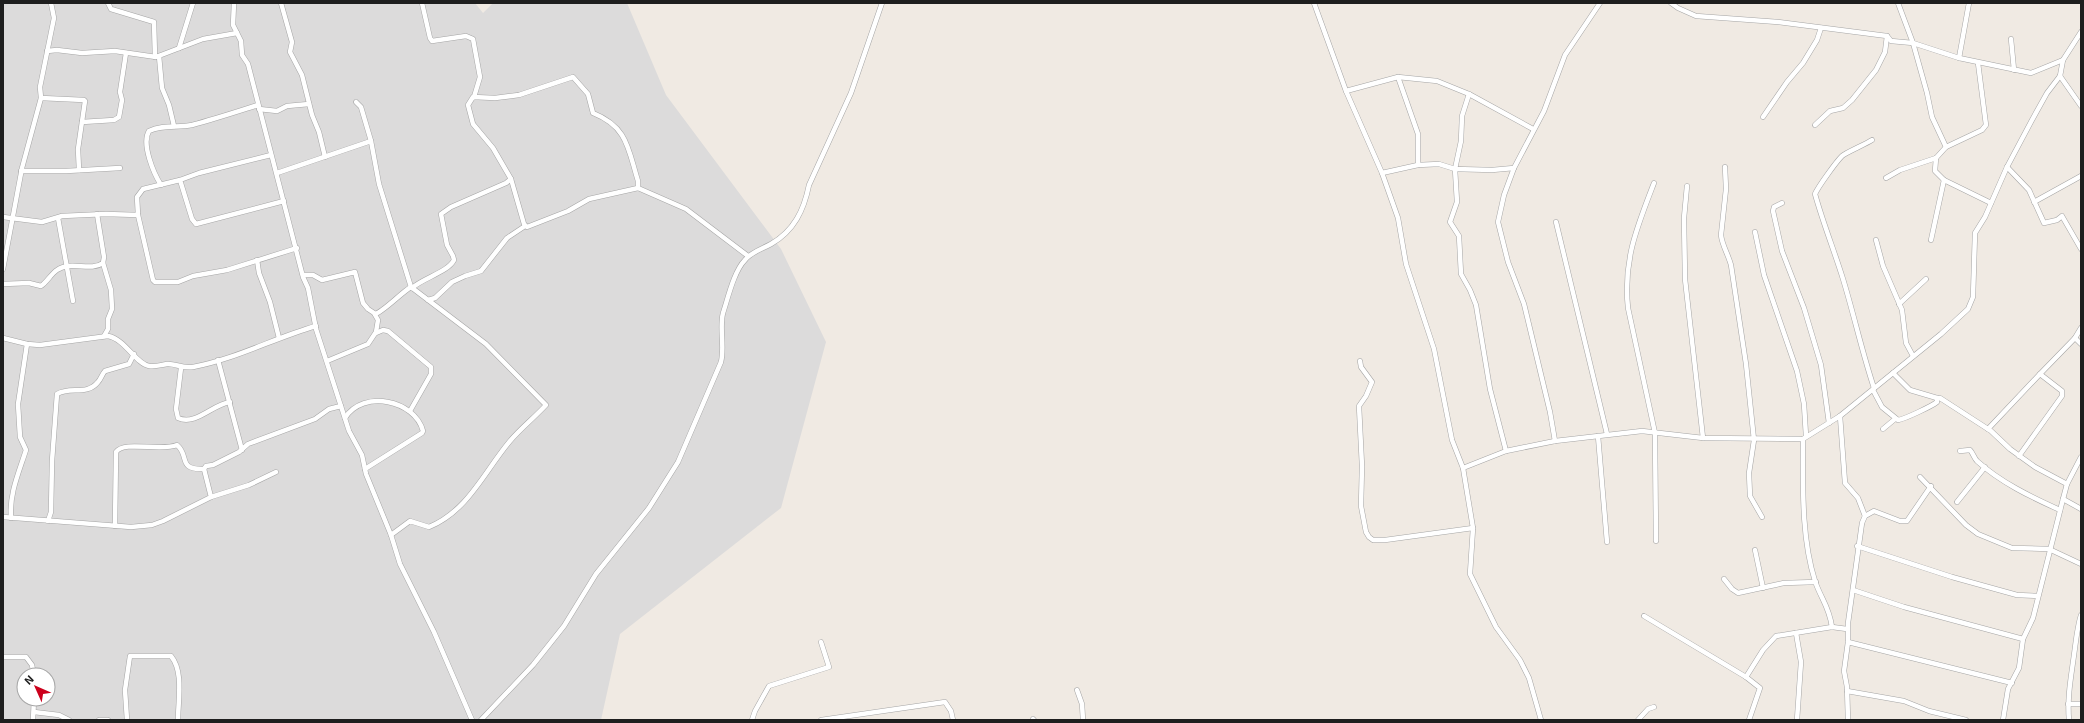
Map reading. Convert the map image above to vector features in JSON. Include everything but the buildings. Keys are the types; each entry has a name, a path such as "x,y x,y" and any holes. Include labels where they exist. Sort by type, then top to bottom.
{"street":[{"path":"3,269 14,218 21,171 40,98 40,87 54,18 51,3"},
{"path":"108,3 111,9 154,22 162,88 170,105 174,126"},
{"path":"179,48 193,3"},
{"path":"234,3 233,25 241,41 241,52 248,64 303,275 308,288 316,326 349,431 362,455 365,469 391,535 400,564 434,632 472,720"},
{"path":"281,3 292,42 290,52 302,75 325,157"},
{"path":"422,3 432,41 466,36 473,38 480,77 474,97 468,105 473,124 493,148 511,179 524,226"},
{"path":"481,720 533,665 564,626 596,574 649,508 678,462 722,362 724,352 721,321 739,269 748,256 772,244 787,234 795,224 806,199 809,185 852,93 882,3"},
{"path":"1314,3 1346,91 1382,174 1398,218 1406,264 1434,349 1452,440 1462,468 1473,528 1469,567 1473,582 1496,627 1520,660 1529,678 1541,720"},
{"path":"1555,442 1550,412 1524,304 1508,262 1498,222 1504,195 1514,168 1533,129 1544,111 1565,55 1600,3"},
{"path":"1671,3 1678,8 1696,16 1778,22 1888,36"},
{"path":"1898,3 1913,43 1927,93 1932,118 1946,147"},
{"path":"1959,58 1969,3"},
{"path":"1763,117 1787,82 1803,63 1817,40 1822,28"},
{"path":"1462,468 1506,451 1607,434 1642,431 1703,438 1754,440 1804,437 1840,416 1941,334 1968,309 1973,297 1974,233 1985,217 2007,167 2047,93 2060,76 2063,60 2081,32"},
{"path":"47,51 57,50 82,53 115,51 157,56 203,39 237,33"},
{"path":"1888,36 1891,41 1913,43 1959,58 2031,73 2063,60"},
{"path":"1815,125 1830,111 1843,108 1852,100 1876,70 1885,52 1888,36"},
{"path":"2011,39 2014,70"},
{"path":"82,122 114,120 119,117 122,100 120,92 126,53"},
{"path":"1886,178 1900,170 1936,158 1946,147 1982,130 1986,124 1978,62"},
{"path":"2060,76 2081,106"},
{"path":"474,97 495,98 518,96 573,77 588,94 593,113 612,124 622,133 638,181 638,188"},
{"path":"1346,91 1398,77 1437,81 1469,94 1533,129"},
{"path":"1398,77 1418,134 1418,165"},
{"path":"1469,94 1462,116 1461,141 1455,169 1457,202 1450,222 1459,236 1461,274 1476,305 1490,389 1506,451"},
{"path":"40,98 84,100 86,106 78,149 79,170"},
{"path":"356,102 361,107 371,141 379,184 412,287 486,344 546,405 510,441 466,500 453,514 429,527 410,521 391,535"},
{"path":"161,185 154,173 147,136 152,130 191,125 259,107 277,111 287,106 309,104"},
{"path":"1872,140 1842,156 1826,178 1818,186 1815,194 1828,237 1841,271 1873,389 1882,407 1895,419 1902,420 1924,408 1932,407 1938,402 1937,398"},
{"path":"277,173 371,141"},
{"path":"271,155 199,172 180,180 143,189 138,193 138,215 153,280 158,284 178,282 193,276 227,270 296,248"},
{"path":"1936,158 1935,171 1944,180 1991,203"},
{"path":"1382,174 1418,165 1439,164 1455,169 1492,170 1514,168"},
{"path":"1725,167 1726,190 1721,241 1728,252 1731,265 1746,364 1754,440 1749,473 1750,496 1762,518"},
{"path":"2007,167 2028,190 2044,223 2057,220 2062,216 2081,249"},
{"path":"21,171 120,168"},
{"path":"2034,202 2081,176"},
{"path":"375,314 420,281 446,269 454,260 447,245 441,214 451,207 506,183 511,179"},
{"path":"180,180 192,219 196,224 284,201"},
{"path":"1931,240 1944,180"},
{"path":"1654,183 1640,220 1627,263 1626,287 1628,308 1655,433 1656,541"},
{"path":"1687,186 1684,218 1686,279 1703,438"},
{"path":"428,300 435,298 452,282 481,271 511,234 524,226 530,226 568,211 589,199 638,188 686,209 748,256"},
{"path":"1782,203 1774,207 1773,212 1782,251 1804,308 1821,365 1829,423"},
{"path":"3,217 42,222 58,218 98,214 138,215"},
{"path":"98,214 104,257 103,263 111,290 112,309 108,319 108,329 104,336"},
{"path":"58,218 73,301"},
{"path":"1556,222 1607,434"},
{"path":"1755,232 1764,275 1797,371 1804,404 1803,515 1816,582 1830,610 1832,627"},
{"path":"1876,240 1883,266 1903,315 1906,343 1913,356"},
{"path":"257,260 259,273 270,302 280,338"},
{"path":"3,284 29,283 41,286 57,270 66,266 94,267 103,263"},
{"path":"303,275 313,275 322,280 355,272 363,303 375,314 378,320 376,333 368,344 327,361"},
{"path":"1899,304 1926,279"},
{"path":"3,338 27,344 40,345 104,336 115,337 134,354 142,364 147,366 160,366 168,363 181,368 192,368 316,326"},
{"path":"1988,429 2075,338 2081,328"},
{"path":"376,333 383,330 388,331 431,367 431,374 410,411"},
{"path":"2075,338 2081,344"},
{"path":"11,518 10,507 13,490 26,450 20,437 18,404 27,344"},
{"path":"48,521 51,512 52,461 57,394 72,390 86,390 92,387 99,382 104,371 129,364 134,354"},
{"path":"218,360 242,450"},
{"path":"1360,361 1361,367 1372,382 1366,396 1359,406 1361,424 1361,506 1366,532 1369,537 1373,540 1384,540 1473,528"},
{"path":"181,368 176,409 178,418 186,420 216,406 230,402"},
{"path":"1893,373 1910,390 1947,402 1988,429 2019,456 2035,467 2067,484"},
{"path":"2019,456 2062,396 2062,392 2040,374"},
{"path":"345,418 353,408 374,400 393,404 410,411 422,424 422,433 365,469"},
{"path":"115,526 116,452 118,448 122,446 138,446 165,449 178,446 187,466 195,469 204,469 242,450 248,444 315,419 329,409 341,406"},
{"path":"1840,416 1845,483 1858,498 1865,516 1857,546 1853,590 1847,629 1848,642 1844,670 1847,691 1848,720"},
{"path":"1883,429 1895,419"},
{"path":"1598,436 1607,542"},
{"path":"1960,451 1970,450 1976,460 1985,467 2032,498 2060,510"},
{"path":"2003,720 2008,689 2019,668 2023,639 2032,618 2067,484 2081,457"},
{"path":"1957,502 1985,467"},
{"path":"204,469 211,497"},
{"path":"3,517 131,527 152,525 211,497 249,485 276,472"},
{"path":"1920,477 1931,486 1966,525 1978,534 2012,548 2049,549 2081,564"},
{"path":"1865,516 1874,511 1900,522 1907,521 1931,486"},
{"path":"2063,499 2081,509"},
{"path":"1857,546 1889,558 1959,579 2017,595 2038,596"},
{"path":"1755,550 1763,588"},
{"path":"1724,579 1732,589 1738,593 1784,583 1816,582"},
{"path":"1853,590 1904,607 2023,639"},
{"path":"2069,720 2068,704 2076,632 2081,615"},
{"path":"1644,616 1746,677 1760,688 1749,720"},
{"path":"1746,677 1762,650 1776,636 1832,627 1847,629"},
{"path":"1796,633 1800,662 1797,720"},
{"path":"752,720 755,711 769,686 829,667 821,642"},
{"path":"1848,642 2012,683"},
{"path":"127,720 125,690 130,656 171,656 176,662 179,672 178,720"},
{"path":"3,657 26,657 32,667"},
{"path":"1077,690 1082,704 1083,720"},
{"path":"1847,691 1904,701 1929,711 1966,720"},
{"path":"821,720 945,702 951,711 953,720"},
{"path":"2068,704 2081,704"},
{"path":"33,720 34,707"},
{"path":"1638,720 1648,709 1654,707"},
{"path":"34,712 59,715 69,720"},
{"path":"99,720 108,720"}],"shaded area":[{"path":"3,3 475,3 483,13 493,3 627,3 666,95 781,249 826,342 781,508 620,634 601,720 3,720"}]}
